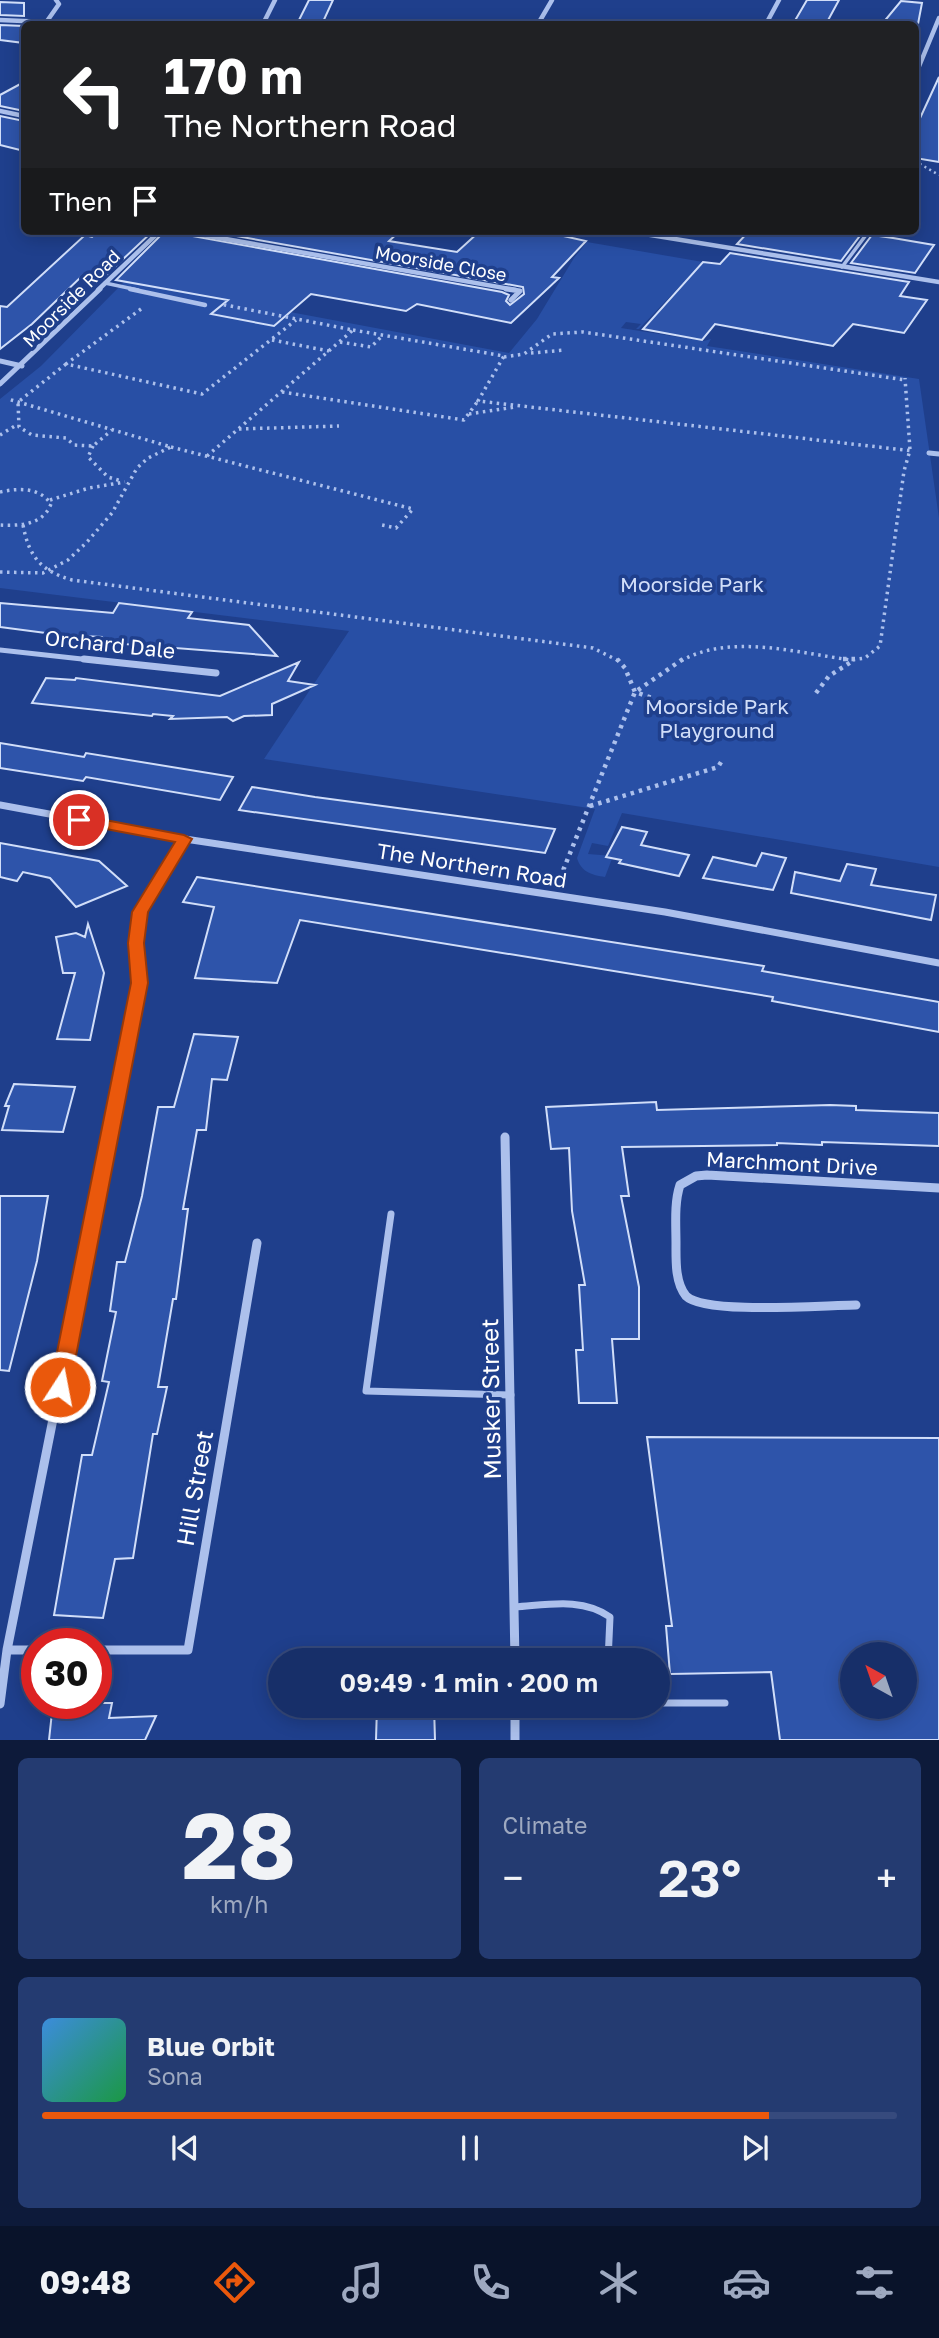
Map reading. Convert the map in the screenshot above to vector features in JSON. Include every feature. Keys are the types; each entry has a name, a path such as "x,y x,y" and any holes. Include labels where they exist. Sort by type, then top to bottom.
{"street":[{"path":"46,21 59,4 56,0"},
{"path":"264,21 275,0"},
{"path":"540,21 552,0"},
{"path":"768,21 779,0"},
{"path":"919,66 939,18"},
{"path":"0,20 21,21"},
{"path":"0,111 21,115"},
{"name":"Moorside Road","path":"0,384 22,366 156,235"},
{"name":"Moorside Close","path":"203,235 520,291 511,300"},
{"path":"657,235 939,282"},
{"path":"0,361 22,366"},
{"path":"929,453 939,454"},
{"name":"Orchard Dale","path":"0,650 216,673"},
{"name":"The Northern Road","path":"0,805 184,839 716,921 939,963"},
{"path":"0,1704 7,1650 140,983 136,943 140,912 184,839"},
{"name":"Musker Street","path":"505,1136 515,1648"},
{"name":"Marchmont Drive","path":"856,1305 724,1307 708,1306 691,1300 678,1283 677,1195 680,1185 696,1176 707,1175 939,1188"},
{"name":"Hill Street","path":"112,1650 188,1650 257,1243"},
{"path":"7,1650 21,1650"},
{"path":"515,1718 515,1740"}],"lane":[{"path":"842,267 866,235"},
{"path":"105,283 205,305"},
{"path":"391,1213 366,1391 511,1395"},
{"path":"515,1607 587,1605 602,1609 610,1617 609,1648"},
{"path":"670,1703 725,1703"}],"path":[{"path":"919,163 939,175"},
{"path":"18,402 159,296"},
{"path":"205,305 212,302 503,357 565,350"},
{"path":"66,364 202,394 296,320"},
{"path":"207,456 353,330"},
{"path":"527,353 551,334 583,332 905,379 910,450 904,471 880,646 830,676 816,693"},
{"path":"339,342 372,347 383,335"},
{"path":"271,340 329,351"},
{"path":"282,392 464,420 503,357"},
{"path":"0,396 171,447 413,509 396,528 382,525"},
{"path":"478,401 910,450"},
{"path":"0,435 18,424 18,402"},
{"path":"468,415 523,406"},
{"path":"18,424 32,435 66,438 74,445 93,446"},
{"path":"239,429 339,426"},
{"path":"113,430 93,446 88,457 108,477 125,482"},
{"path":"0,572 48,572 64,562 103,524 120,500 125,482 141,463 171,447"},
{"path":"0,483 1,491 35,491 50,500 89,488 125,482"},
{"path":"0,525 23,525 46,515 51,508 50,500"},
{"path":"23,525 33,560 48,572 72,580 593,648 617,657 626,666 635,692"},
{"path":"552,894 635,692 684,659 720,646 743,646 838,660 855,660"},
{"path":"635,692 655,699"},
{"path":"589,807 718,767 723,759"}],"green space":[{"name":"Moorside Park","path":"587,242 703,262 639,329 636,329 641,324 626,322 621,328 704,341 711,339 707,346 919,379 939,518 939,867 622,813 608,846 592,843 588,854 613,856 605,877 596,875 584,870 577,858 595,809 264,759 349,631 0,588 0,399 41,366 125,281 509,353 537,319 574,258"}],"building":[{"path":"309,0 333,0 323,21 298,21"},
{"path":"807,0 839,0 828,21 795,21"},
{"path":"901,1 922,3 919,21 884,21"},
{"path":"0,2 24,3 24,16 0,15"},
{"path":"0,25 21,26 21,43 0,40"},
{"path":"939,77 939,162 919,159 919,120"},
{"path":"21,84 21,110 0,106 0,95"},
{"path":"0,116 21,120 21,150 0,145"},
{"path":"85,235 149,235 104,277 84,274 32,324 0,349 0,306 7,307"},
{"path":"161,235 187,235 502,292 509,295 506,301 510,305 524,294 523,287 230,235 396,235 389,241 457,252 476,235 559,235 586,241 552,277 559,278 511,323 417,304 406,311 311,294 274,326 211,314 228,300 116,280"},
{"path":"745,235 860,235 841,261 737,244"},
{"path":"872,235 934,245 915,273 851,263"},
{"path":"730,253 909,282 900,296 927,300 904,333 853,324 833,346 715,324 702,340 643,329 703,262 720,264"},
{"path":"0,603 113,613 119,603 192,612 188,618 249,625 277,656 97,642 101,637 0,627"},
{"path":"299,662 288,681 315,685 272,704 272,715 244,716 233,721 227,717 170,719 173,716 32,703 46,678 76,678 220,696"},
{"path":"0,743 84,757 86,753 233,777 220,800 86,777 83,781 0,768"},
{"path":"252,787 555,829 545,853 239,810"},
{"path":"622,827 647,832 641,845 689,855 679,876 619,863 621,860 606,857"},
{"path":"0,843 99,861 127,886 76,907 50,878 23,872 17,881 0,877"},
{"path":"762,853 786,858 773,890 703,878 713,857 756,866"},
{"path":"847,864 876,869 871,885 936,895 931,920 791,893 795,872 840,881"},
{"path":"197,877 764,966 762,971 939,1002 939,1032 772,1001 773,997 300,920 277,983 195,978 214,907 183,902"},
{"path":"88,924 104,973 90,1040 57,1039 75,973 63,973 56,937 76,933 85,937"},
{"path":"194,1034 238,1037 227,1080 212,1079 206,1130 197,1130 183,1209 188,1209 176,1299 173,1299 158,1387 167,1387 157,1434 153,1434 133,1558 115,1559 103,1618 54,1615 82,1455 92,1455 109,1382 102,1381 116,1312 110,1311 117,1262 125,1262 142,1196 158,1107 174,1107"},
{"path":"14,1084 75,1087 63,1132 2,1130 9,1106 5,1106"},
{"path":"656,1102 657,1110 830,1105 856,1106 856,1110 939,1113 939,1146 822,1142 822,1145 777,1143 622,1147 629,1196 621,1196 639,1287 639,1339 612,1339 617,1403 579,1403 576,1350 583,1350 579,1285 585,1285 572,1211 569,1148 551,1149 546,1107"},
{"path":"0,1196 48,1196 37,1261 9,1371 0,1370"},
{"path":"647,1437 939,1438 939,1740 780,1740 771,1672 670,1674 670,1648 668,1648 666,1626 672,1626"},
{"path":"156,1716 145,1740 49,1740 51,1719"},
{"path":"377,1718 434,1718 435,1740 376,1740"}],"route":[{"path":"60,1387 140,983 136,943 140,912 184,839 79,820"}],"park label":[{"name":"Moorside Park Playground","path":"717,718"}]}
